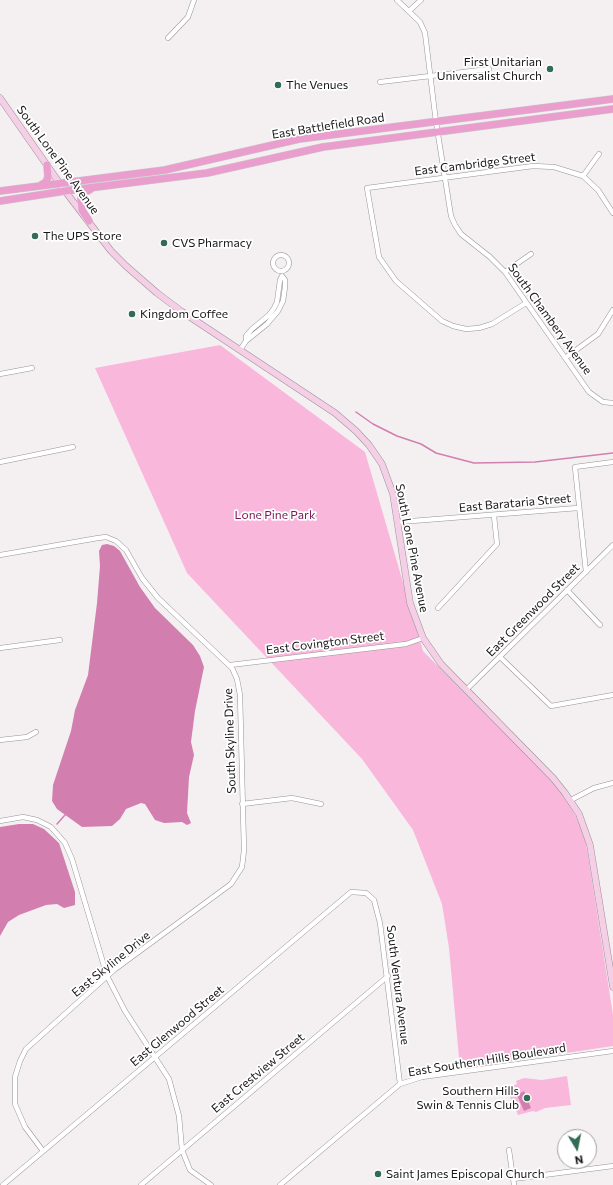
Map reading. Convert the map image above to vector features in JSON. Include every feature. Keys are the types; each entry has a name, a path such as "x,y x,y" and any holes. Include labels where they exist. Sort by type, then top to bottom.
{"main road":[{"name":"South Lone Pine Avenue","path":"0,98 65,191 111,251 157,294 335,413 363,438 378,458 388,478 395,501 410,603 423,638 441,664 553,778 570,800 582,822 590,845 613,987"},
{"name":"East Battlefield Road","path":"0,191 165,170 299,139 613,99"},
{"name":"East Battlefield Road","path":"0,201 207,173 323,147 613,109"},
{"path":"36,186 46,182 48,178 47,165"},
{"path":"89,222 82,210 81,198 84,193 94,188"}],"street":[{"path":"168,38 188,17 194,0"},
{"name":"South Chambery Avenue","path":"398,0 423,27 451,216 455,225 461,234 490,257 505,272 589,392 603,402 613,403"},
{"path":"409,11 421,0"},
{"path":"380,82 489,69"},
{"path":"599,154 583,176 598,190 613,213"},
{"name":"East Cambridge Street","path":"526,303 492,324 479,328 466,329 453,326 442,321 396,281 379,257 367,188 534,166 554,167 583,176"},
{"path":"505,272 531,254"},
{"path":"240,350 251,334 274,318 276,310 283,301 285,280 282,273"},
{"path":"565,358 598,334 613,310"},
{"path":"0,374 32,368"},
{"path":"0,462 73,447"},
{"name":"East Barataria Street","path":"399,522 494,516 578,508 574,467 613,462"},
{"path":"578,508 586,572"},
{"path":"438,608 498,544 494,516"},
{"name":"South Skyline Drive","path":"0,555 98,538 109,538 123,546 145,582 158,598 230,665 236,675 240,695 244,850 242,867 232,884"},
{"name":"East Greenwood Street","path":"466,690 613,545"},
{"path":"567,590 600,625"},
{"name":"East Covington Street","path":"230,665 406,644 423,638"},
{"path":"0,648 60,640"},
{"path":"500,657 551,706 613,695"},
{"path":"0,740 27,737 36,732"},
{"path":"570,800 588,790 613,783"},
{"path":"242,804 292,798 321,804"},
{"path":"0,820 23,817 38,820 51,827 62,838 68,848 107,976 125,1011 169,1078 179,1116 182,1150 190,1170 211,1185"},
{"name":"East Skyline Drive","path":"43,1151 25,1128 15,1104 14,1092 16,1072 26,1049 107,976 232,884"},
{"name":"East Glenwood Street","path":"3,1185 351,892 366,893"},
{"name":"South Ventura Avenue","path":"366,893 374,900 380,923 388,976 400,1084"},
{"name":"East Crestview Street","path":"141,1185 388,976"},
{"name":"East Southern Hills Boulevard","path":"280,1185 400,1084 422,1077 613,1051"},
{"path":"508,1150 514,1185"},
{"path":"513,1179 613,1166"}],"green space":[{"name":"Lone Pine Park","path":"220,345 365,452 423,651 549,778 566,799 584,834 588,855 613,1015 613,1046 460,1069 449,948 442,904 413,830 362,759 187,573 95,368"},
{"path":"567,1076 571,1105 545,1108 536,1112 533,1111 518,1115 506,1088 517,1084 516,1081 524,1078 542,1080"}],"shaded area":[{"path":"107,544 114,546 120,551 140,587 155,608 193,645 200,656 204,667 195,711 191,742 194,755 189,777 187,813 191,823 187,825 182,822 164,823 155,820 145,804 141,803 126,809 120,819 112,826 82,827 57,809 52,801 53,785 71,731 75,710 88,675 97,603 100,566 99,551 102,545"},
{"path":"19,824 33,824 44,829 59,843 75,892 75,905 64,908 57,904 46,905 19,915 8,922 0,936 0,827"},
{"path":"524,1091 531,1108 524,1111 517,1095"}],"waterway":[{"path":"356,412 373,424 397,436 421,444 436,453 474,463 535,462 613,453"},
{"path":"57,824 65,815"}],"place":[{"name":"First Unitarian Universalist Church","path":"550,69"},
{"name":"The Venues","path":"278,85"},
{"name":"The UPS Store","path":"35,236"},
{"name":"CVS Pharmacy","path":"164,243"},
{"name":"Kingdom Coffee","path":"132,314"},
{"name":"Southern Hills Swin & Tennis Club","path":"527,1098"},
{"name":"Saint James Episcopal Church","path":"378,1174"}]}
